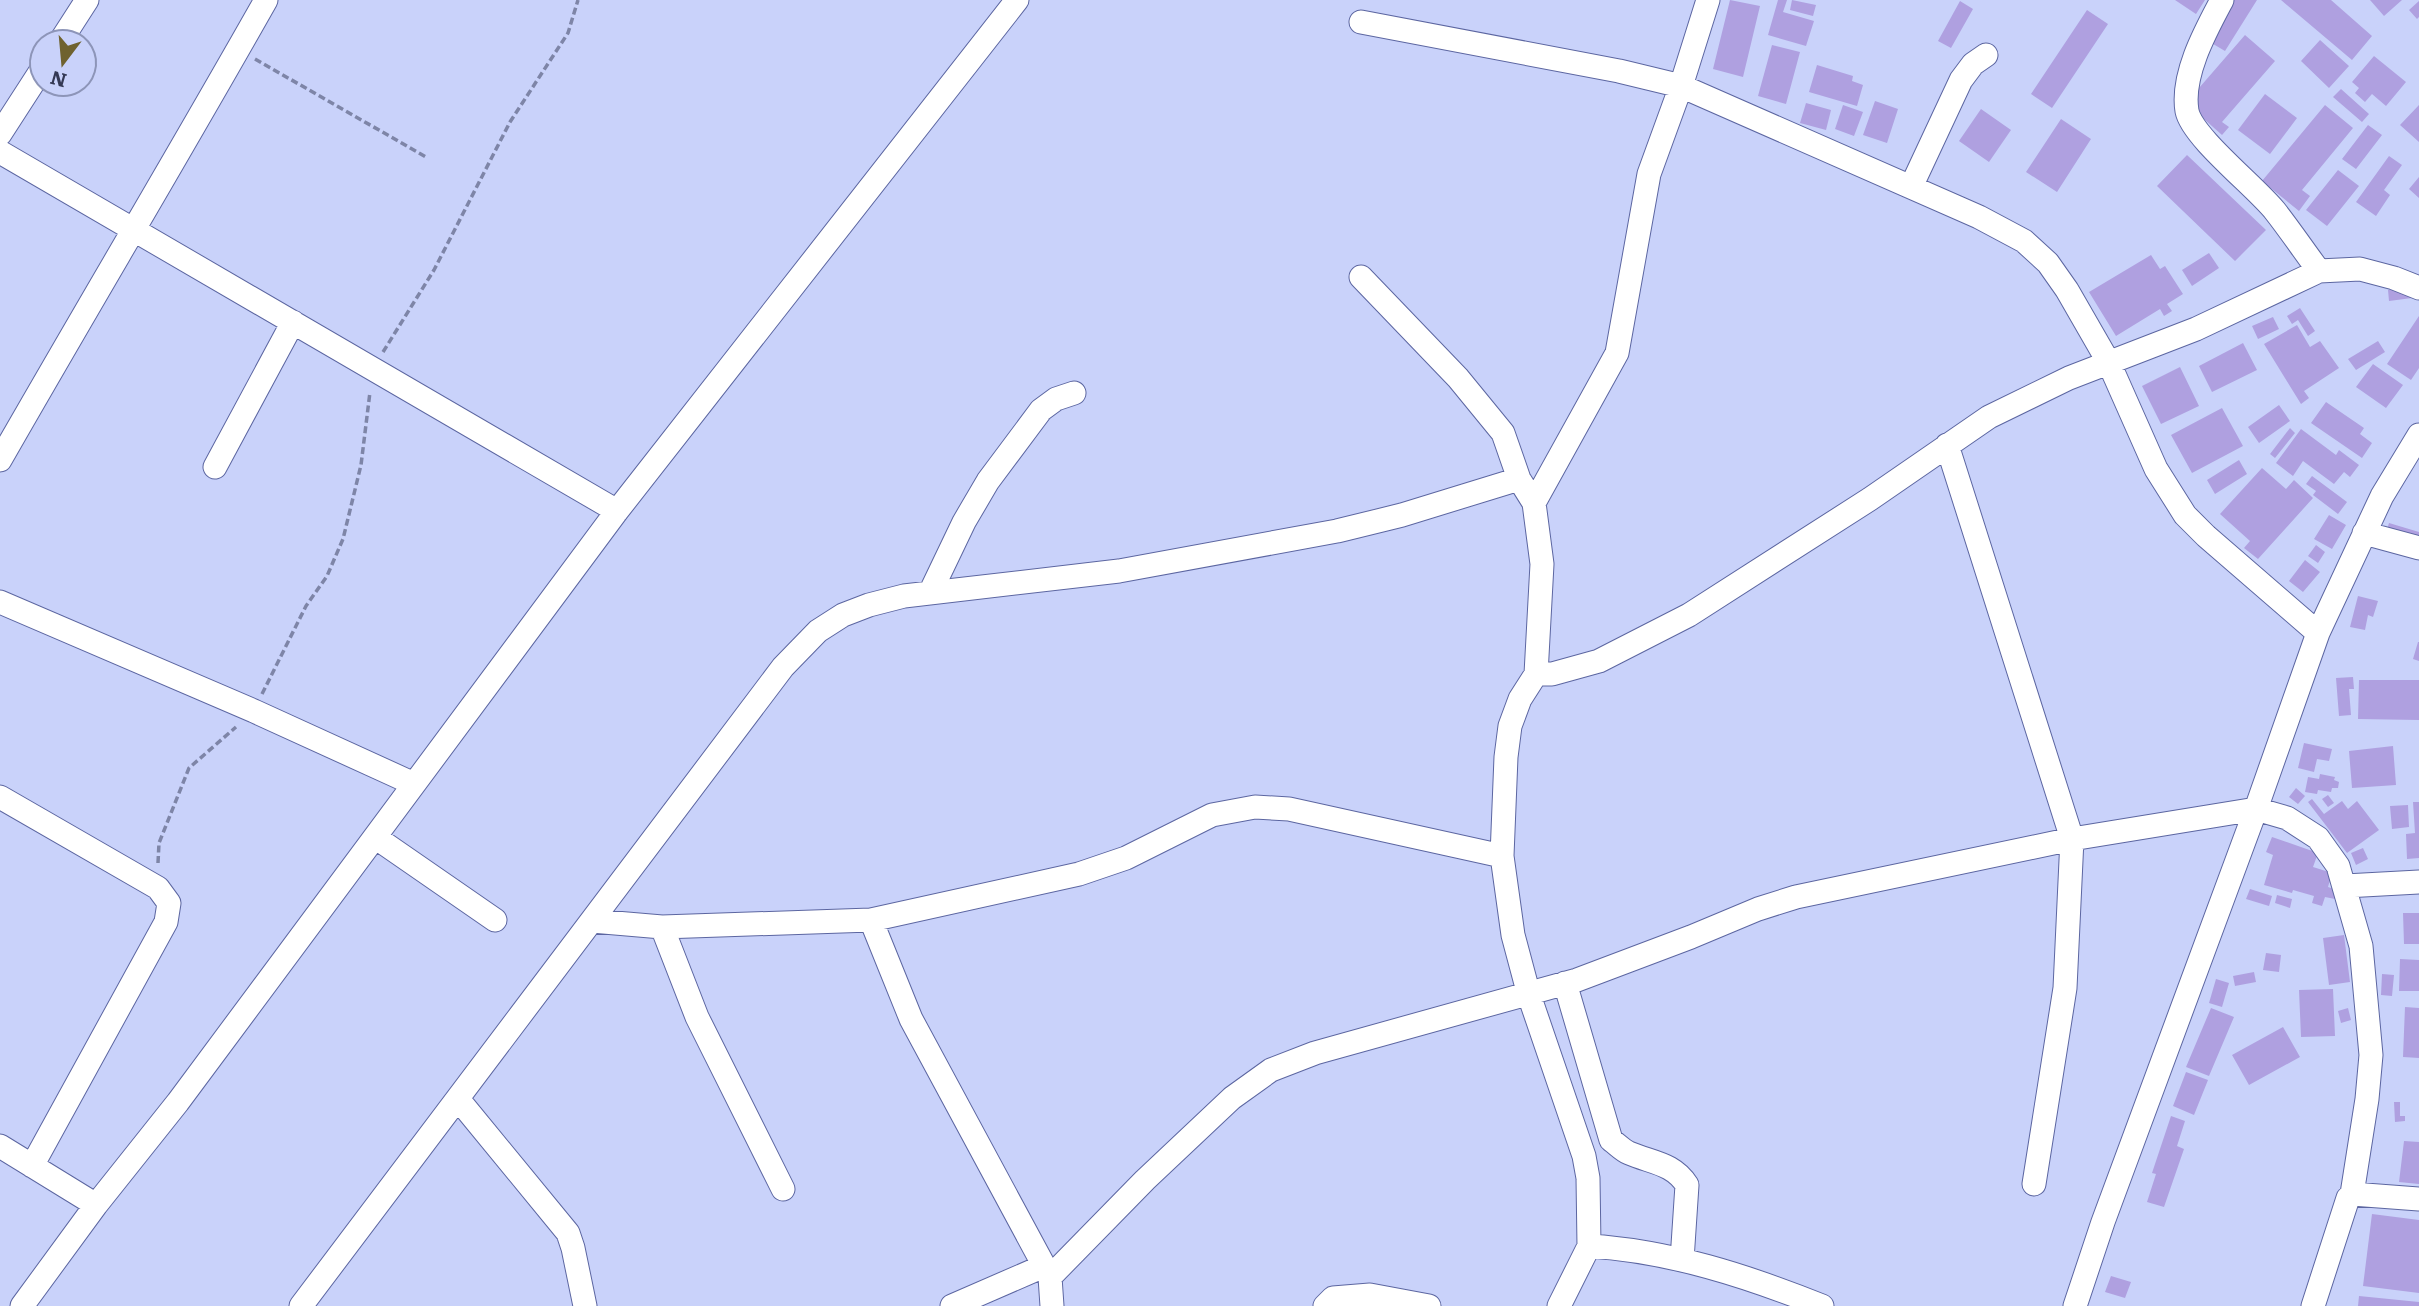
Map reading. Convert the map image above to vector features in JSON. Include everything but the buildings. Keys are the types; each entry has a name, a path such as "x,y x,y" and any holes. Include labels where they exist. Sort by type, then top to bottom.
{"street":[{"path":"69,28 87,0"},
{"path":"0,460 266,0"},
{"path":"22,1306 96,1205 178,1102 617,511 1017,0"},
{"path":"2222,0 2203,36 2191,71 2187,112 2196,130 2274,210 2319,271"},
{"path":"1534,503 1618,353 1649,174 1681,86 1707,1"},
{"path":"1361,22 1619,71 1681,86 1979,217 2024,241 2048,264 2067,290 2109,363 2156,469 2185,515 2318,633"},
{"path":"1911,187 1961,80 1973,64 1986,55"},
{"path":"0,134 28,91"},
{"path":"0,152 617,511"},
{"path":"1536,674 1552,674 1599,661 1689,615 1859,506 1989,417 2069,378 2196,329 2319,271 2360,269 2419,288"},
{"path":"1361,277 1458,378 1503,433 1519,479 1534,503 1542,564 1536,674 1520,699 1510,726 1502,856 1513,935 1529,995 1584,1156 1588,1178 1589,1246 1559,1306"},
{"path":"215,467 293,322"},
{"path":"930,593 964,522 988,481 1041,410 1056,399 1074,393"},
{"path":"2080,1305 2103,1222 2318,633 2382,496 2419,435"},
{"path":"1947,445 2072,839 2065,988 2034,1184"},
{"path":"301,1306 783,667 818,631 843,615 904,596 1119,571 1337,531 1402,515 1519,479"},
{"path":"2364,533 2419,548"},
{"path":"0,601 414,784"},
{"path":"0,797 158,888 169,903 166,922 32,1166"},
{"path":"592,921 662,927 871,920 1079,874 1126,858 1212,815 1255,807 1289,809 1502,856"},
{"path":"952,1306 1047,1271 1232,1097 1271,1070 1315,1053 1565,984 1758,909 1796,897 2072,839 2256,808 2287,818 2318,838 2338,866 2361,946 2371,1055 2367,1099 2353,1194 2344,1205 2313,1306"},
{"path":"375,837 495,920"},
{"path":"2345,886 2419,881"},
{"path":"871,920 911,1019 1047,1271 1052,1306"},
{"path":"662,927 697,1017 783,1189"},
{"path":"1565,984 1611,1140 1626,1152 1668,1166 1680,1175 1687,1185 1682,1261"},
{"path":"458,1099 568,1233 585,1306"},
{"path":"0,1146 96,1205"},
{"path":"2353,1194 2419,1199"},
{"path":"1589,1246 1622,1248 1682,1261 1775,1287 1822,1306"},
{"path":"1325,1306 1333,1298 1370,1295 1429,1306"}],"path":[{"path":"158,888 159,843 189,768 254,711 306,606 327,576 343,539 361,465 373,369 434,270 510,122 568,33 578,0"},
{"path":"239,49 426,158"}]}
